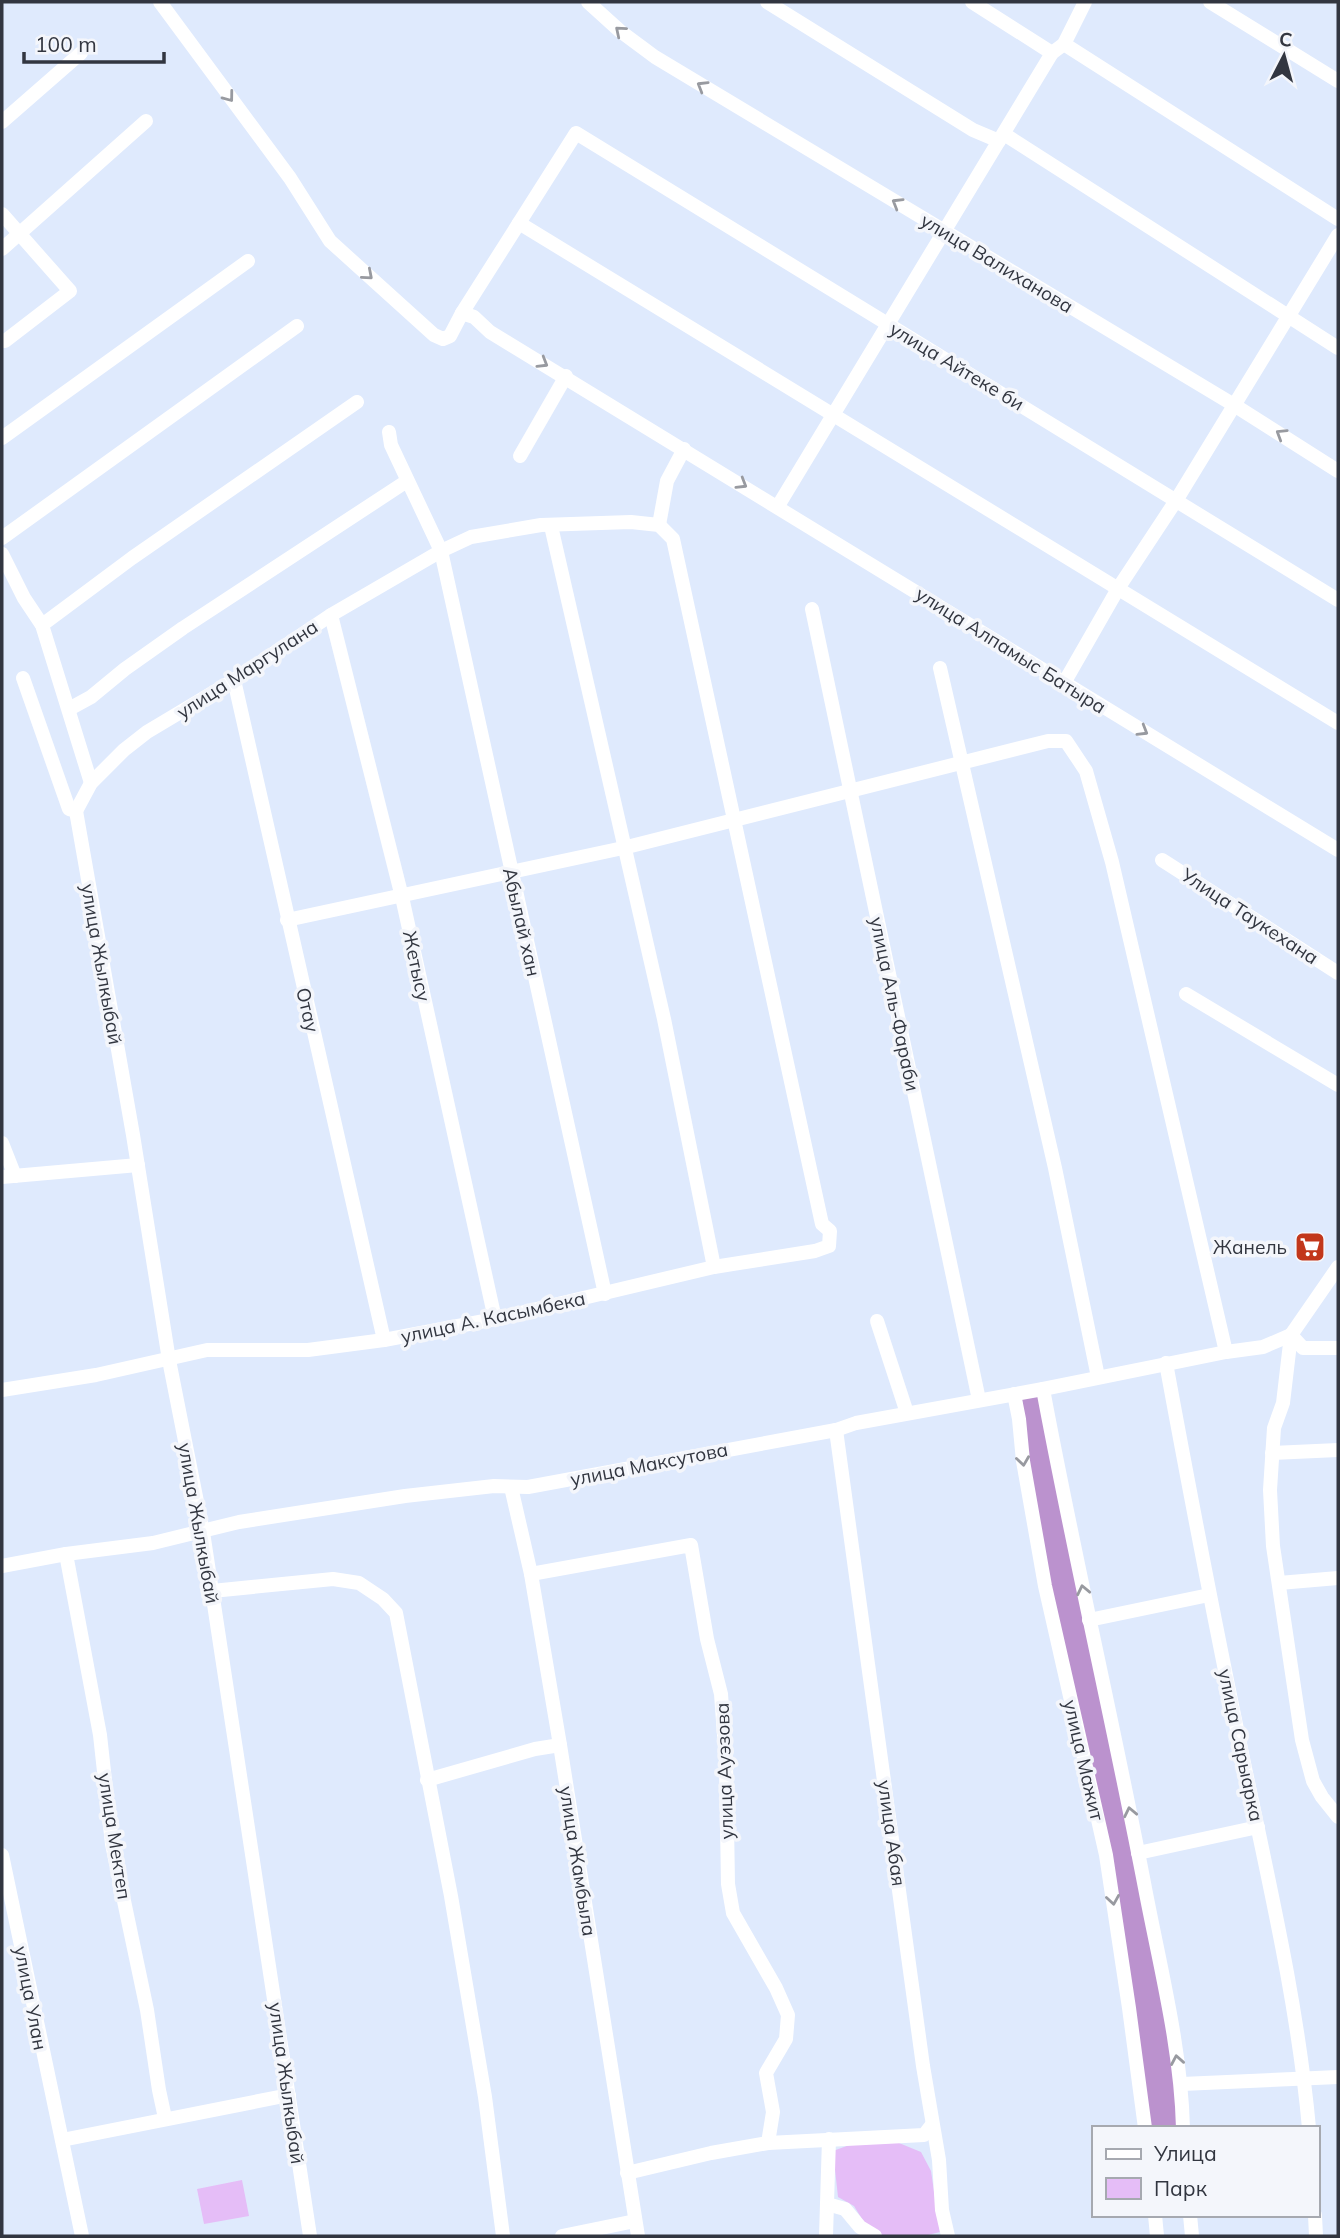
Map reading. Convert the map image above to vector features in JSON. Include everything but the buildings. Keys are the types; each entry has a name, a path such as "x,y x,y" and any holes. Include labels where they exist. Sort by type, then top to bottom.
{"street":[{"path":"160,2 290,178 330,241 434,335 443,339 450,335 519,223 1338,723"},
{"name":"улица Валиханова","path":"588,2 620,31 655,57 1234,405 1338,471"},
{"path":"767,2 974,130 1002,137 1290,314 1338,348"},
{"path":"972,2 1058,48 1338,219"},
{"path":"778,506 1085,2"},
{"path":"1210,2 1338,81"},
{"path":"2,122 81,53"},
{"path":"2,249 146,121"},
{"name":"улица Айтеке би","path":"519,223 576,132 1338,600"},
{"path":"2,214 69,292 5,341"},
{"path":"1064,683 1119,587 1177,499 1338,235"},
{"path":"2,438 248,261"},
{"name":"улица Алпамыс Батыра","path":"462,313 474,317 491,331 1338,850"},
{"path":"2,538 297,326"},
{"path":"520,456 566,376"},
{"path":"42,625 132,558 357,402"},
{"name":"Абылай хан","path":"389,432 391,445 441,551 605,1294"},
{"path":"684,449 667,481 659,525 673,539 736,821"},
{"path":"69,709 91,697 183,628 407,481"},
{"name":"улица Маргулана","path":"76,811 91,783 124,750 147,732 234,680 331,615 441,551 471,537 541,525 631,522 659,525"},
{"path":"551,526 669,1044 714,1266"},
{"path":"2,554 6,572 42,625 91,783"},
{"name":"улица Аль-Фараби","path":"812,609 979,1400"},
{"name":"Жетысу","path":"331,615 402,897 495,1319"},
{"path":"940,668 1055,1168 1098,1377"},
{"name":"улица Жылкыбай","path":"23,678 69,808 76,811 169,1360 203,1532 310,2236"},
{"name":"Отау","path":"234,680 384,1340"},
{"path":"287,920 623,848 1048,741 1066,741 1086,771 1123,909 1226,1352"},
{"name":"улица А. Касымбека","path":"2,1390 96,1375 207,1350 307,1350 384,1340 495,1319 714,1266 815,1251 829,1246 830,1231 822,1224 736,821"},
{"name":"Улица Таукехана","path":"1162,860 1338,973"},
{"path":"1186,994 1338,1085"},
{"path":"2,1143 8,1176 138,1165"},
{"path":"1338,1267 1291,1335 1283,1403 1274,1428 1270,1490 1273,1546 1302,1740 1313,1781 1338,1816"},
{"path":"877,1321 907,1413"},
{"path":"1291,1335 1303,1348 1338,1348"},
{"name":"улица Максутова","path":"2,1566 66,1554 153,1543 239,1522 405,1496 494,1486 528,1487 836,1430 856,1423 907,1413 1043,1390 1166,1363 1263,1347 1291,1335"},
{"name":"улица Сарыарка","path":"1166,1363 1209,1595 1258,1827 1305,2080 1309,2126"},
{"path":"1043,1390 1138,1853 1182,2084 1183,2126"},
{"name":"улица Мажит","path":"1014,1394 1045,1586 1106,1855 1144,2126"},
{"name":"улица Абая","path":"836,1430 931,2126 939,2160 942,2210 948,2236"},
{"path":"1272,1453 1338,1450"},
{"name":"улица Жамбыла","path":"511,1487 531,1574 560,1745 638,2236"},
{"name":"улица Ауэзова","path":"531,1574 691,1545 707,1639 721,1694 726,1762 728,1884 733,1913 776,1987 788,2015 786,2039 766,2073 773,2112 768,2143"},
{"name":"улица Мектеп","path":"66,1554 100,1735 113,1844 147,2011 165,2118"},
{"path":"1279,1583 1338,1578"},
{"path":"212,1591 332,1579 359,1583 383,1599 396,1613 451,1896 485,2097 503,2236"},
{"path":"1089,1620 1209,1595"},
{"path":"427,1780 525,1752 560,1745"},
{"path":"1138,1853 1258,1827"},
{"name":"улица Улан","path":"2,1855 29,1994 82,2236"},
{"path":"1182,2084 1338,2077"},
{"path":"62,2140 289,2095"},
{"path":"627,2173 768,2143 924,2135 931,2126"},
{"path":"826,2236 829,2139"},
{"path":"827,2204 845,2209 860,2227 875,2236"},
{"path":"1155,2217 1157,2236"},
{"path":"1190,2217 1192,2236"},
{"path":"1315,2217 1316,2236"},
{"path":"562,2236 635,2221"}],"green space":[{"path":"855,2143 899,2143 921,2152 931,2171 940,2232 924,2236 883,2236 867,2227 854,2206 838,2197 833,2151"},
{"path":"242,2180 249,2216 204,2224 197,2189"}],"shaded area":[{"path":"1042,1386 1140,1853 1182,2126 1143,2126 1105,1856 1034,1525 1021,1389"}],"place":[{"name":"Жанель","path":"1310,1247"}]}
